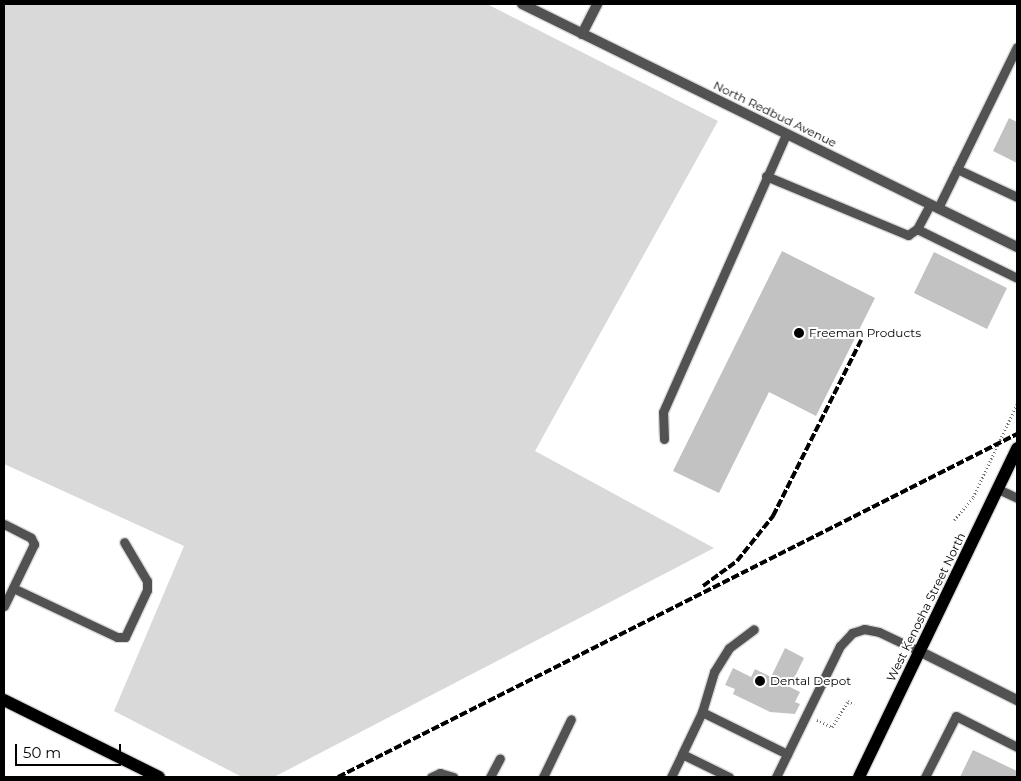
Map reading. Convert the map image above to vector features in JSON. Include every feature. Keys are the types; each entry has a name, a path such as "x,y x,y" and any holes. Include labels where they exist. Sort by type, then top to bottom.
{"main road":[{"name":"West Kenosha Street North","path":"859,777 1017,448"},
{"path":"4,700 159,777"}],"street":[{"name":"North Redbud Avenue","path":"522,4 1017,247"},
{"path":"582,34 597,4"},
{"path":"920,651 1017,700"}],"lane":[{"path":"766,176 900,234 908,235 917,229 957,169 1017,47"},
{"path":"664,439 663,412 786,134"},
{"path":"957,169 1017,197"},
{"path":"917,229 1017,278"},
{"path":"998,489 1017,498"},
{"path":"4,524 32,538 34,544 4,606"},
{"path":"12,588 117,637 125,636 147,590 147,581 124,542"},
{"path":"671,777 702,712 705,693 729,648 754,629"},
{"path":"776,777 840,646 852,633 864,629 879,632 920,651"},
{"path":"702,712 787,754"},
{"path":"926,777 956,716 1017,747"},
{"path":"543,777 571,719"},
{"path":"682,754 729,777"},
{"path":"490,777 500,758"},
{"path":"431,777 440,773 453,777"}],"path":[{"path":"954,520 973,497 1017,404"},
{"path":"807,715 832,727 848,701 854,704"}],"shaded area":[{"path":"4,4 487,4 718,121 535,451 714,548 274,777 242,777 114,711 184,546 4,464"}],"building":[{"path":"1009,118 1017,122 1017,163 993,151"},
{"name":"Freeman Products","path":"782,251 875,298 816,416 769,392 719,493 673,471"},
{"path":"934,252 1007,288 987,329 914,293"},
{"name":"Dental Depot","path":"785,648 804,658 790,687 800,692 795,702 800,704 795,714 770,712 733,694 735,689 725,685 733,668 751,677 755,669 771,677"},
{"path":"973,750 1017,771 1017,777 960,777"}],"railway":[{"path":"703,586 737,561 773,516 861,340"},
{"path":"338,777 1017,434"}],"place":[{"name":"Freeman Products","path":"799,333"},
{"name":"Dental Depot","path":"760,681"}]}
